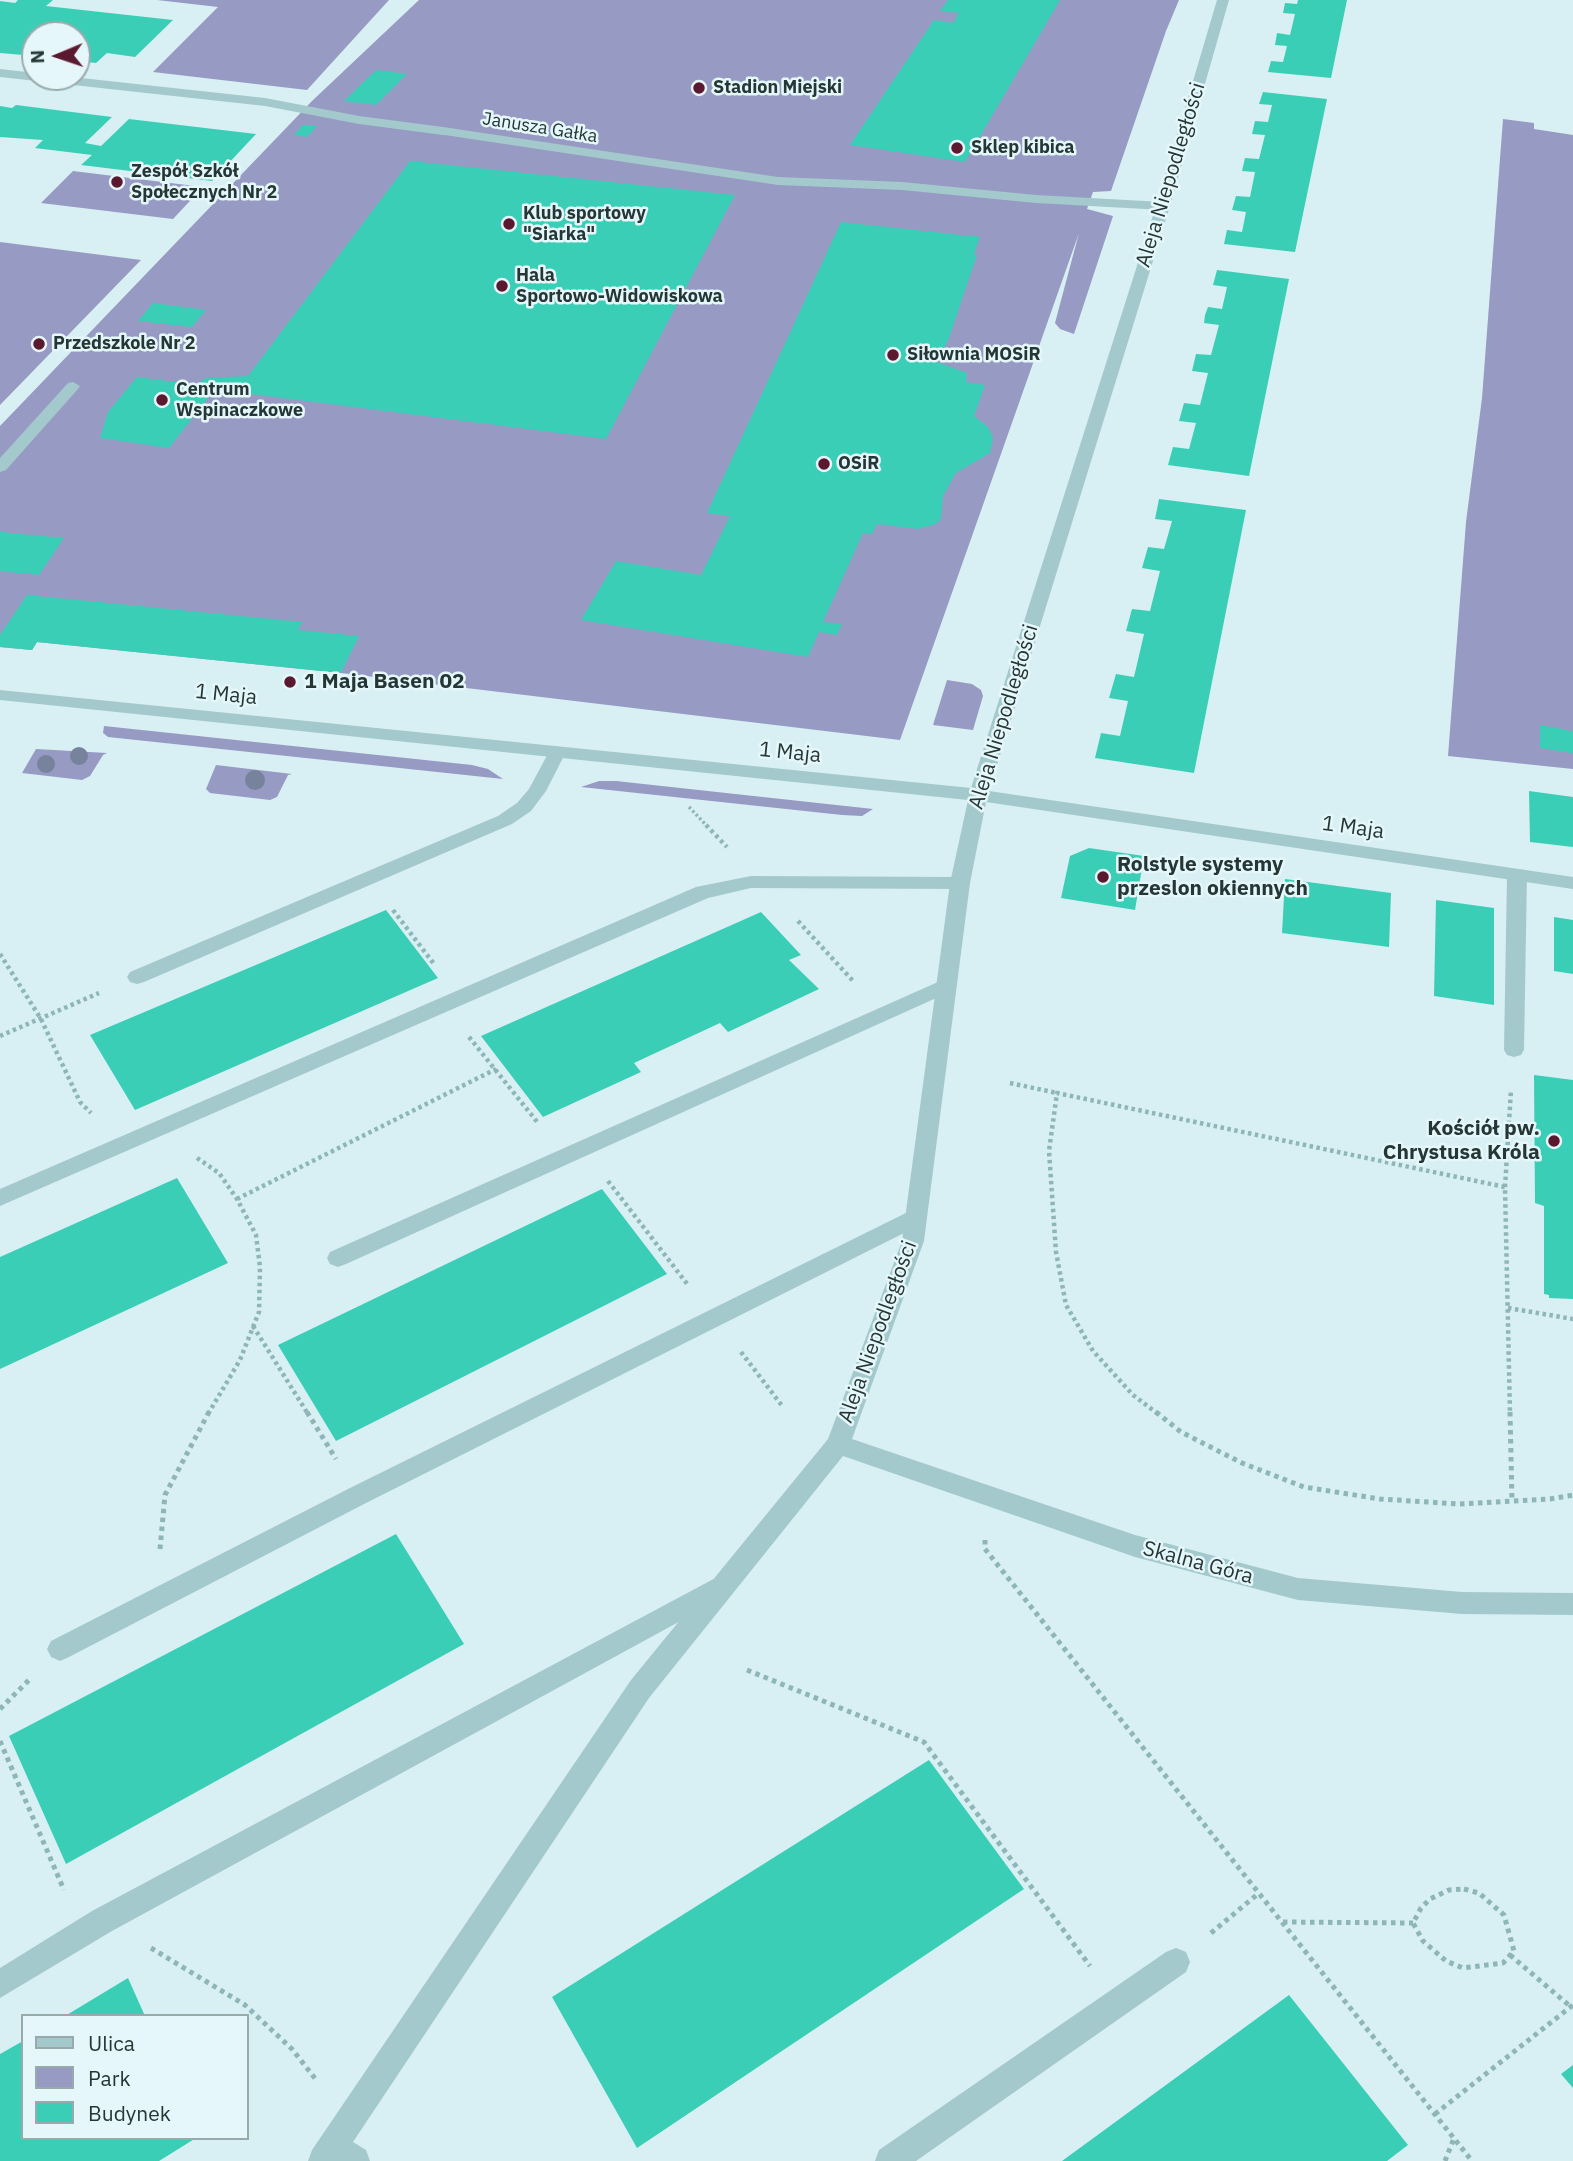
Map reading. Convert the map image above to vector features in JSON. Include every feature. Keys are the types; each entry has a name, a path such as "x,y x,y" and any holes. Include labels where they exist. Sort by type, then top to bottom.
{"street":[{"name":"Aleja Niepodległości","path":"338,2156 640,1689 838,1444 913,1241 960,883 978,795 1163,206 1223,0"},
{"name":"Janusza Gałka","path":"0,73 21,75"},
{"name":"Janusza Gałka","path":"91,83 265,102 359,120 778,181 902,186 1036,199 1163,206"},
{"path":"0,467 73,386"},
{"name":"1 Maja","path":"0,695 978,795 1573,883"},
{"path":"137,976 505,820 524,807 537,791 557,752"},
{"path":"1514,1050 1517,875"},
{"path":"0,1198 704,892 751,883 960,883"},
{"path":"338,1258 947,985"},
{"path":"60,1649 156,1598 916,1217"},
{"name":"Skalna Góra","path":"838,1444 1135,1546 1298,1589 1462,1603 1573,1604"},
{"path":"0,1984 102,1921 724,1585"},
{"path":"890,2161 1176,1962"}],"path":[{"path":"368,876 496,1069 574,1152 714,1318 783,1407"},
{"path":"0,954 41,1018 80,1102 103,1125 138,1139 183,1151 219,1173 237,1199 256,1235 259,1312 240,1360 204,1420 165,1495 156,1598"},
{"path":"0,1035 137,976"},
{"path":"1512,1501 1505,1187 1514,1050"},
{"path":"237,1199 496,1069"},
{"path":"1010,1083 1505,1187"},
{"path":"1057,1093 1049,1151 1056,1252 1066,1305 1093,1351 1133,1395 1181,1432 1241,1463 1304,1487 1380,1499 1433,1503 1512,1501 1573,1495"},
{"path":"1508,1308 1573,1319"},
{"path":"253,1326 359,1496"},
{"path":"984,1493 985,1549 1472,2161"},
{"path":"747,1670 924,1742 1117,2003"},
{"path":"0,1741 69,1902 188,1969 245,2005 292,2049 321,2086"},
{"path":"1464,1889 1479,1893 1504,1915 1514,1951 1503,1963 1463,1968 1446,1961 1423,1941 1413,1923 1430,1899 1448,1890 1464,1889"},
{"path":"1176,1962 1259,1894"},
{"path":"1283,1922 1413,1923"},
{"path":"1435,2114 1572,2006 1510,1955"},
{"path":"1445,2161 1454,2138"}],"green space":[{"path":"157,0 389,0 307,90 153,72 218,7"},
{"path":"419,0 1179,0 1111,191 1093,192 1087,209 1113,216 1074,334 1060,329 1055,323 1079,233 900,740 341,673 37,642 32,650 0,647 0,426 312,101"},
{"path":"1503,119 1534,123 1534,129 1573,135 1573,769 1448,756 1466,522 1482,398"},
{"path":"73,171 203,187 173,219 41,203"},
{"name":"Przedszkole Nr 2","path":"0,242 141,260 0,405"},
{"path":"947,680 972,684 981,690 983,696 973,730 933,725"},
{"path":"104,726 472,765 488,769 503,779 108,737 103,733"},
{"path":"36,749 107,753 90,776 82,780 22,773"},
{"path":"216,765 292,774 288,775 277,797 270,800 210,793 206,789"},
{"path":"599,781 873,809 862,816 842,815 581,787"}],"building":[{"path":"18,0 53,0 46,6 173,20 135,57 107,53 96,63 91,62 91,21 21,21 21,55 0,53 0,1 15,3"},
{"path":"948,0 1060,0 965,162 850,145 934,20 953,23 959,13 940,11"},
{"path":"1298,0 1347,0 1331,78 1268,72 1271,61 1283,62 1287,46 1275,45 1277,33 1290,35 1295,14 1283,13 1285,3 1297,4"},
{"path":"376,70 407,74 376,105 344,101"},
{"path":"1263,92 1327,99 1295,252 1224,244 1227,230 1242,232 1246,212 1232,210 1236,196 1250,197 1255,172 1242,171 1245,158 1259,159 1265,135 1252,134 1255,121 1268,122 1272,105 1259,104"},
{"path":"16,105 112,117 85,143 101,146 129,119 256,134 212,181 81,165 92,155 35,148 43,140 0,137 0,106 12,108"},
{"path":"303,125 317,126 307,137 294,135"},
{"name":"Hala Sportowo-Widowiskowa","path":"410,161 735,195 606,439 235,392 239,388 215,389 169,448 100,438 108,412 137,377 197,385 205,378 248,376"},
{"path":"841,222 980,237 974,254 977,255 949,338 937,362 967,373 966,382 985,385 974,416 988,427 993,438 990,453 956,473 943,496 941,519 936,524 918,529 877,524 872,534 863,533 823,622 842,624 837,635 819,632 808,657 581,620 616,561 701,575 730,516 707,513"},
{"path":"1217,270 1289,279 1249,476 1168,465 1173,447 1189,449 1196,423 1179,421 1184,403 1200,405 1208,373 1192,371 1196,354 1211,355 1219,325 1204,323 1208,307 1222,309 1227,287 1213,285"},
{"path":"153,303 206,310 192,327 138,321"},
{"path":"1159,499 1246,510 1194,773 1095,758 1101,733 1120,736 1128,701 1109,698 1116,674 1134,677 1144,634 1126,631 1132,609 1150,611 1160,571 1142,568 1148,547 1164,549 1172,521 1155,519"},
{"path":"0,532 64,538 39,575 0,571"},
{"path":"27,595 302,622 298,630 359,636 341,673 37,642 32,650 0,647 0,635"},
{"path":"1540,725 1573,731 1573,753 1540,748"},
{"path":"1529,791 1573,797 1573,847 1530,842"},
{"name":"Rolstyle systemy przeslon okiennych","path":"1089,848 1144,856 1135,910 1061,898 1070,856"},
{"path":"1285,879 1391,893 1389,947 1282,933"},
{"path":"1436,900 1494,908 1494,1005 1434,996"},
{"path":"386,910 438,978 135,1110 90,1035"},
{"path":"761,912 801,955 789,960 819,989 728,1032 720,1023 634,1063 641,1072 543,1117 481,1036"},
{"path":"1554,917 1573,920 1573,974 1554,971"},
{"name":"Kościół pw. Chrystusa Króla","path":"1534,1075 1573,1080 1573,1299 1549,1298 1549,1295 1544,1294 1544,1206 1535,1203"},
{"path":"177,1178 228,1263 0,1369 0,1257"},
{"path":"602,1189 667,1274 336,1441 278,1345"},
{"path":"396,1534 464,1644 66,1864 9,1736"},
{"path":"929,1760 1024,1889 637,2148 552,1997"},
{"path":"128,1978 144,2014 68,2014"},
{"path":"1289,1995 1408,2145 1387,2161 1062,2161"},
{"path":"21,2042 21,2140 193,2140 159,2161 0,2161 0,2054"},
{"path":"1573,2065 1573,2088 1561,2074"}],"place":[{"name":"Stadion Miejski","path":"699,88"},
{"name":"Sklep kibica","path":"957,148"},
{"name":"Zespół Szkół Społecznych Nr 2","path":"117,182"},
{"name":"Klub sportowy \"Siarka\"","path":"509,224"},
{"name":"Hala Sportowo-Widowiskowa","path":"502,286"},
{"name":"Przedszkole Nr 2","path":"39,344"},
{"name":"Siłownia MOSiR","path":"893,355"},
{"name":"Centrum Wspinaczkowe","path":"162,400"},
{"name":"OSiR","path":"824,464"},
{"name":"1 Maja Basen 02","path":"290,682"},
{"name":"Rolstyle systemy przeslon okiennych","path":"1103,877"},
{"name":"Kościół pw. Chrystusa Króla","path":"1554,1141"}]}
